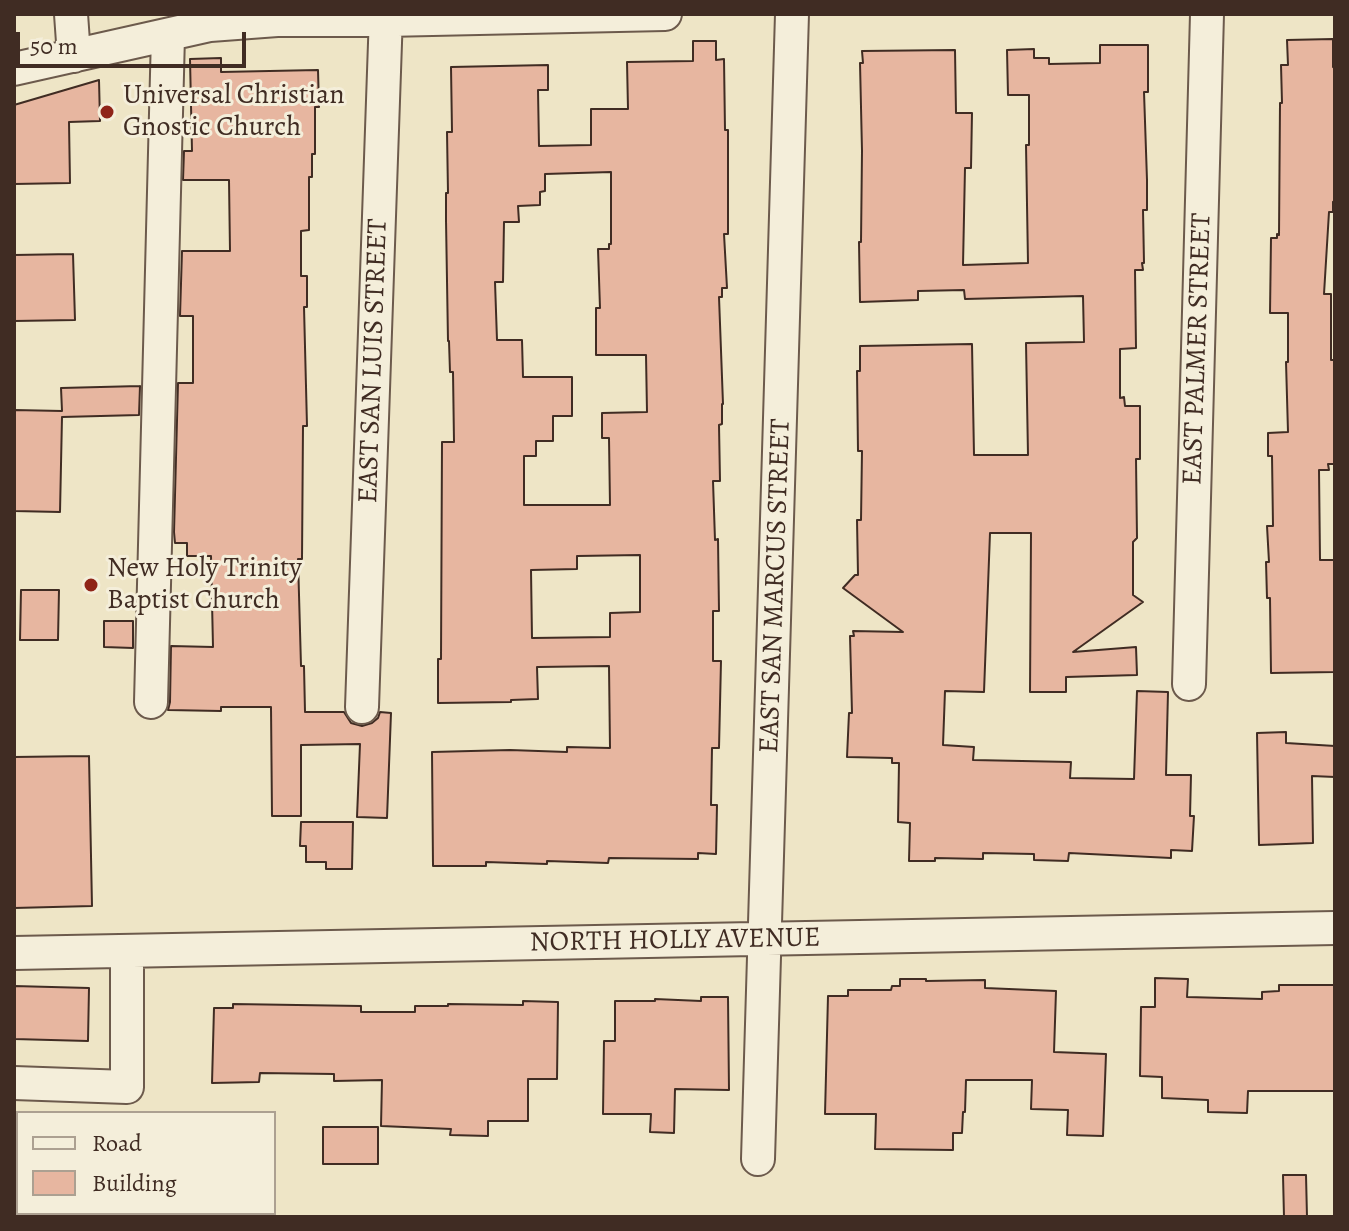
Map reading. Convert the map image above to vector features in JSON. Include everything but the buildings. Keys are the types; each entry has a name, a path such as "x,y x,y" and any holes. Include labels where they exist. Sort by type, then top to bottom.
{"street":[{"path":"71,14 74,56"},
{"path":"14,69 74,56 124,29 168,35 210,25 277,20 665,14"},
{"name":"EAST SAN MARCUS STREET","path":"758,1159 792,14"},
{"name":"EAST PALMER STREET","path":"1189,684 1207,14"},
{"name":"EAST SAN LUIS STREET","path":"362,707 386,17"},
{"path":"151,702 168,35"},
{"name":"NORTH HOLLY AVENUE","path":"14,953 1335,928"},
{"path":"14,1083 127,1087 127,951"}],"place":[{"name":"Universal Christian Gnostic Church","path":"107,112"},
{"name":"New Holy Trinity Baptist Church","path":"91,585"}]}
